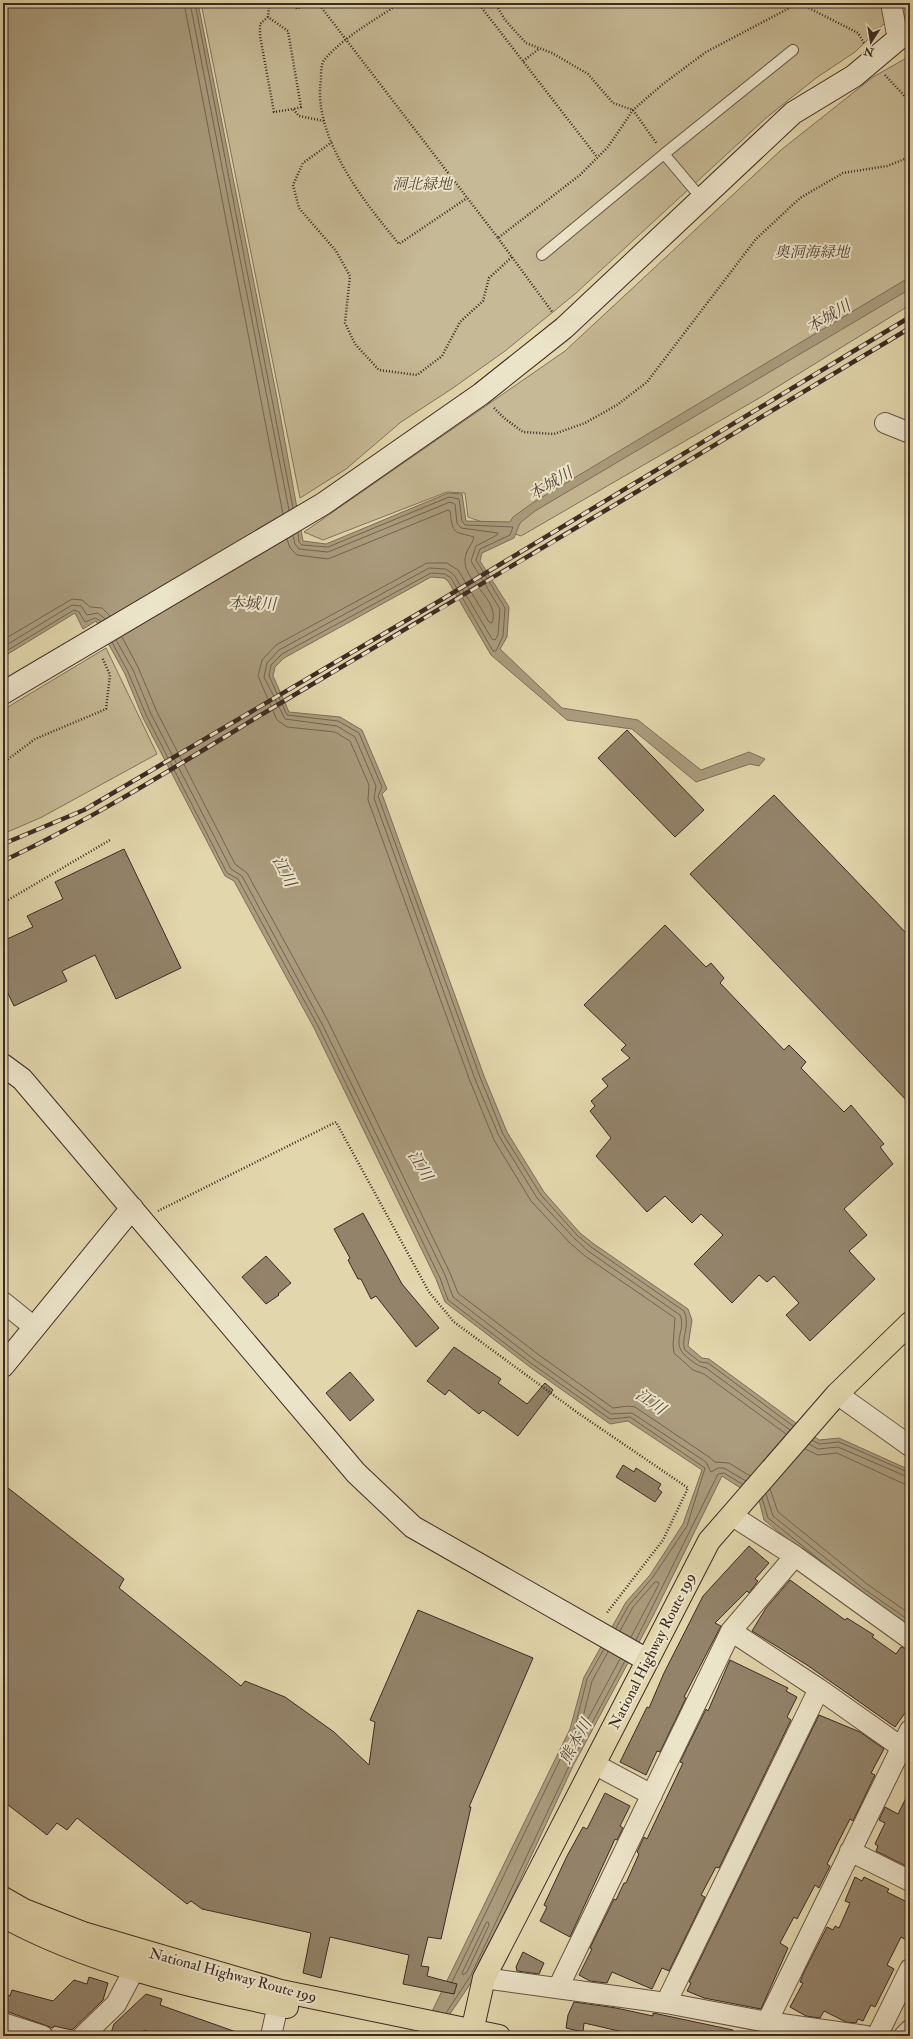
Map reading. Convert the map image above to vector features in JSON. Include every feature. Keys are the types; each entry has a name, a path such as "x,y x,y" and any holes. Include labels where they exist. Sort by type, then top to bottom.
{"highway":[{"name":"National Highway Route 199","path":"3,1916 75,1949 134,1970 280,1998 420,2029 448,2025 471,2033 484,1978 708,1541 834,1399 910,1323"},
{"name":"National Highway Route 199","path":"3,1898 24,1910 83,1933 280,1998"},
{"path":"471,2033 499,2036"}],"street":[{"path":"3,693 97,650 323,504 481,394 564,328 793,113 854,76 904,35 891,3"},
{"path":"885,423 910,433"},
{"path":"3,1065 22,1079 356,1474 413,1527 647,1660"},
{"path":"3,1366 132,1208"},
{"path":"3,1302 34,1327"},
{"path":"834,1399 910,1446"},
{"path":"735,1510 794,1556 910,1639"},
{"path":"558,1988 731,1631 794,1556"},
{"path":"731,1631 819,1689 906,1739 767,2022"},
{"path":"666,2003 819,1689"},
{"path":"594,1764 652,1795"},
{"path":"850,1852 910,1881"},
{"path":"877,2036 910,1969"},
{"path":"83,2036 116,2004 134,1970"},
{"path":"484,1978 666,2003 767,2022 866,2036"},
{"path":"271,2036 280,1998"},
{"path":"3,2023 43,2036"},
{"path":"904,2036 910,2030"}],"lane":[{"path":"542,254 793,50"},
{"path":"664,154 702,199"}],"path":[{"path":"268,17 288,31 301,107 274,112 260,36 260,24 268,17 269,7 273,3"},
{"path":"293,3 297,9 307,3"},
{"path":"318,3 498,238 564,328"},
{"path":"400,3 347,39 324,60 318,95 324,121 343,168 365,203 399,244 467,198"},
{"path":"478,3 597,157"},
{"path":"495,3 505,20 526,43 552,53 588,74 613,102 633,110 664,154"},
{"path":"498,238 580,175 608,146 633,110 663,84 706,52 799,3"},
{"path":"523,61 539,49"},
{"path":"294,109 300,116 324,121"},
{"path":"332,142 303,163 293,185 299,208 336,251 350,276 344,323 355,344 379,370 417,375 442,356 460,322 483,301 489,278 512,258"},
{"path":"481,394 504,418 523,432 554,434 584,422 618,405 646,382 756,239 800,198 843,174 887,166 910,157"},
{"path":"3,763 35,739 106,709 110,676 97,650"},
{"path":"3,903 110,840"},
{"path":"153,1214 336,1122 429,1292 454,1322 578,1413 688,1488 663,1540 606,1614"}],"green space":[{"name":"洞北緑地","path":"201,3 881,3 885,23 855,52 816,78 766,118 575,294 505,351 453,388 401,422 346,469 300,498"},
{"name":"奥洞海緑地","path":"910,56 910,305 761,397 521,536 468,517 465,493 447,492 323,540 304,532 565,351 781,150 873,77"},
{"path":"106,648 157,754 42,817 3,834 3,710"}],"water":[{"path":"3,3 198,3 277,398 303,541 326,544 448,493 462,494 466,521 510,522 513,517 534,502 910,277 910,289 535,511 520,523 514,538 482,553 480,561 509,607 507,637 500,649 562,708 638,720 701,770 749,752 765,759 759,766 750,764 696,782 632,729 567,720 491,655 448,581 444,578 431,577 284,658 275,667 273,676 289,712 340,717 362,730 387,789 382,794 484,1076 507,1132 544,1192 580,1233 688,1309 692,1320 688,1346 702,1358 709,1359 819,1440 839,1438 910,1470 910,1632 858,1596 764,1520 759,1500 722,1476 653,1616 573,1766 475,1977 435,2036 420,2036 570,1729 584,1677 626,1602 650,1575 683,1524 702,1470 628,1421 610,1424 530,1367 445,1302 436,1279 314,1028 234,881 225,876 143,718 125,674 96,621 83,629 75,613 3,657"}],"building":[{"path":"627,730 704,810 675,837 598,758"},
{"path":"774,795 910,937 910,1104 690,874"},
{"path":"124,849 181,968 116,999 95,955 62,971 67,981 14,1006 3,983 3,941 33,927 27,916 63,899 55,882"},
{"path":"665,925 706,967 711,963 724,978 720,983 784,1050 789,1045 806,1062 801,1068 844,1112 851,1105 884,1144 880,1147 893,1164 844,1209 867,1235 849,1251 875,1279 810,1341 786,1315 799,1303 774,1276 767,1282 759,1275 732,1303 694,1264 723,1235 701,1214 692,1223 665,1196 647,1212 596,1156 611,1138 590,1111 595,1106 591,1101 608,1086 602,1079 630,1058 621,1050 626,1045 584,1005"},
{"path":"363,1213 402,1284 439,1328 416,1347 376,1296 371,1299 361,1279 358,1279 348,1260 350,1258 334,1229"},
{"path":"266,1256 291,1283 278,1294 279,1295 266,1304 242,1277"},
{"path":"454,1347 501,1379 498,1383 527,1404 545,1383 553,1390 518,1436 483,1410 479,1414 449,1390 445,1395 427,1381"},
{"path":"350,1372 374,1400 350,1421 326,1393"},
{"path":"623,1465 634,1472 636,1468 661,1484 658,1489 662,1492 655,1502 616,1477"},
{"path":"3,1484 124,1579 119,1588 241,1686 245,1681 285,1697 334,1732 369,1765 375,1722 370,1720 418,1610 533,1658 469,1807 471,1807 441,1939 428,1937 421,1966 429,1967 427,1976 457,1984 454,1994 403,1984 409,1955 330,1937 321,1978 303,1973 311,1933 202,1909 191,1901 187,1904 77,1818 67,1830 57,1823 47,1835 3,1801"},
{"path":"749,1546 769,1563 755,1579 758,1581 749,1593 747,1591 715,1623 721,1626 684,1697 686,1698 660,1752 657,1751 646,1775 620,1762 647,1707 649,1708 664,1673 703,1596"},
{"path":"790,1580 845,1620 847,1618 874,1635 872,1637 896,1654 901,1647 910,1650 910,1706 895,1727 807,1665 752,1631 766,1608"},
{"path":"730,1660 788,1688 786,1691 797,1697 787,1717 791,1720 719,1868 716,1867 701,1895 705,1897 669,1971 662,1968 652,1989 612,1972 607,1983 590,1981 579,1975 592,1949 590,1948 614,1899 616,1900 624,1883 626,1883 639,1854 637,1852 644,1837 647,1839 683,1763 680,1762 706,1709 708,1711"},
{"path":"819,1715 860,1732 884,1749 871,1773 875,1775 853,1821 850,1819 827,1864 830,1866 819,1888 815,1885 797,1919 794,1917 780,1943 788,1948 761,2009 704,1998 687,1991 691,1983 689,1982"},
{"path":"910,1790 910,1868 876,1851 878,1846 875,1844 885,1823 879,1820 885,1807 898,1814"},
{"path":"605,1793 630,1806 620,1826 623,1828 617,1840 615,1839 570,1937 540,1921 547,1907 544,1905 567,1856 583,1827 587,1829"},
{"path":"855,1877 862,1881 864,1877 889,1889 887,1892 907,1902 905,1905 910,1908 910,1942 901,1937 887,1965 894,1969 875,2007 871,2005 863,2021 858,2019 856,2023 846,2022 824,2011 820,2018 806,2016 790,2007 803,1983 800,1982 804,1972 827,1927 833,1930 835,1926 839,1928 850,1903 845,1901"},
{"path":"523,1952 544,1963 539,1974 517,1971 516,1967"},
{"path":"89,1977 108,1983 103,2000 72,2030 54,2026 53,2028 3,2010 7,1995 10,1996 12,1990 53,2001 74,1980 87,1984"},
{"path":"146,1994 162,1999 160,2005 242,2034 242,2036 163,2036 144,2030 142,2036 110,2036 114,2024"},
{"path":"574,2002 616,2008 653,2016 653,2013 733,2030 732,2036 641,2036 584,2023 583,2032 566,2028 568,2015"}],"railway":[{"path":"3,844 84,810 441,600 910,317"},
{"path":"3,861 43,842 159,777 910,328"}],"water label":[{"name":"本城川","path":"828,316"},
{"name":"本城川","path":"550,483"},
{"name":"本城川","path":"252,603"},
{"name":"江川","path":"285,871"},
{"name":"江川","path":"421,1165"},
{"name":"江川","path":"651,1401"},
{"name":"熊本川","path":"575,1741"}]}
